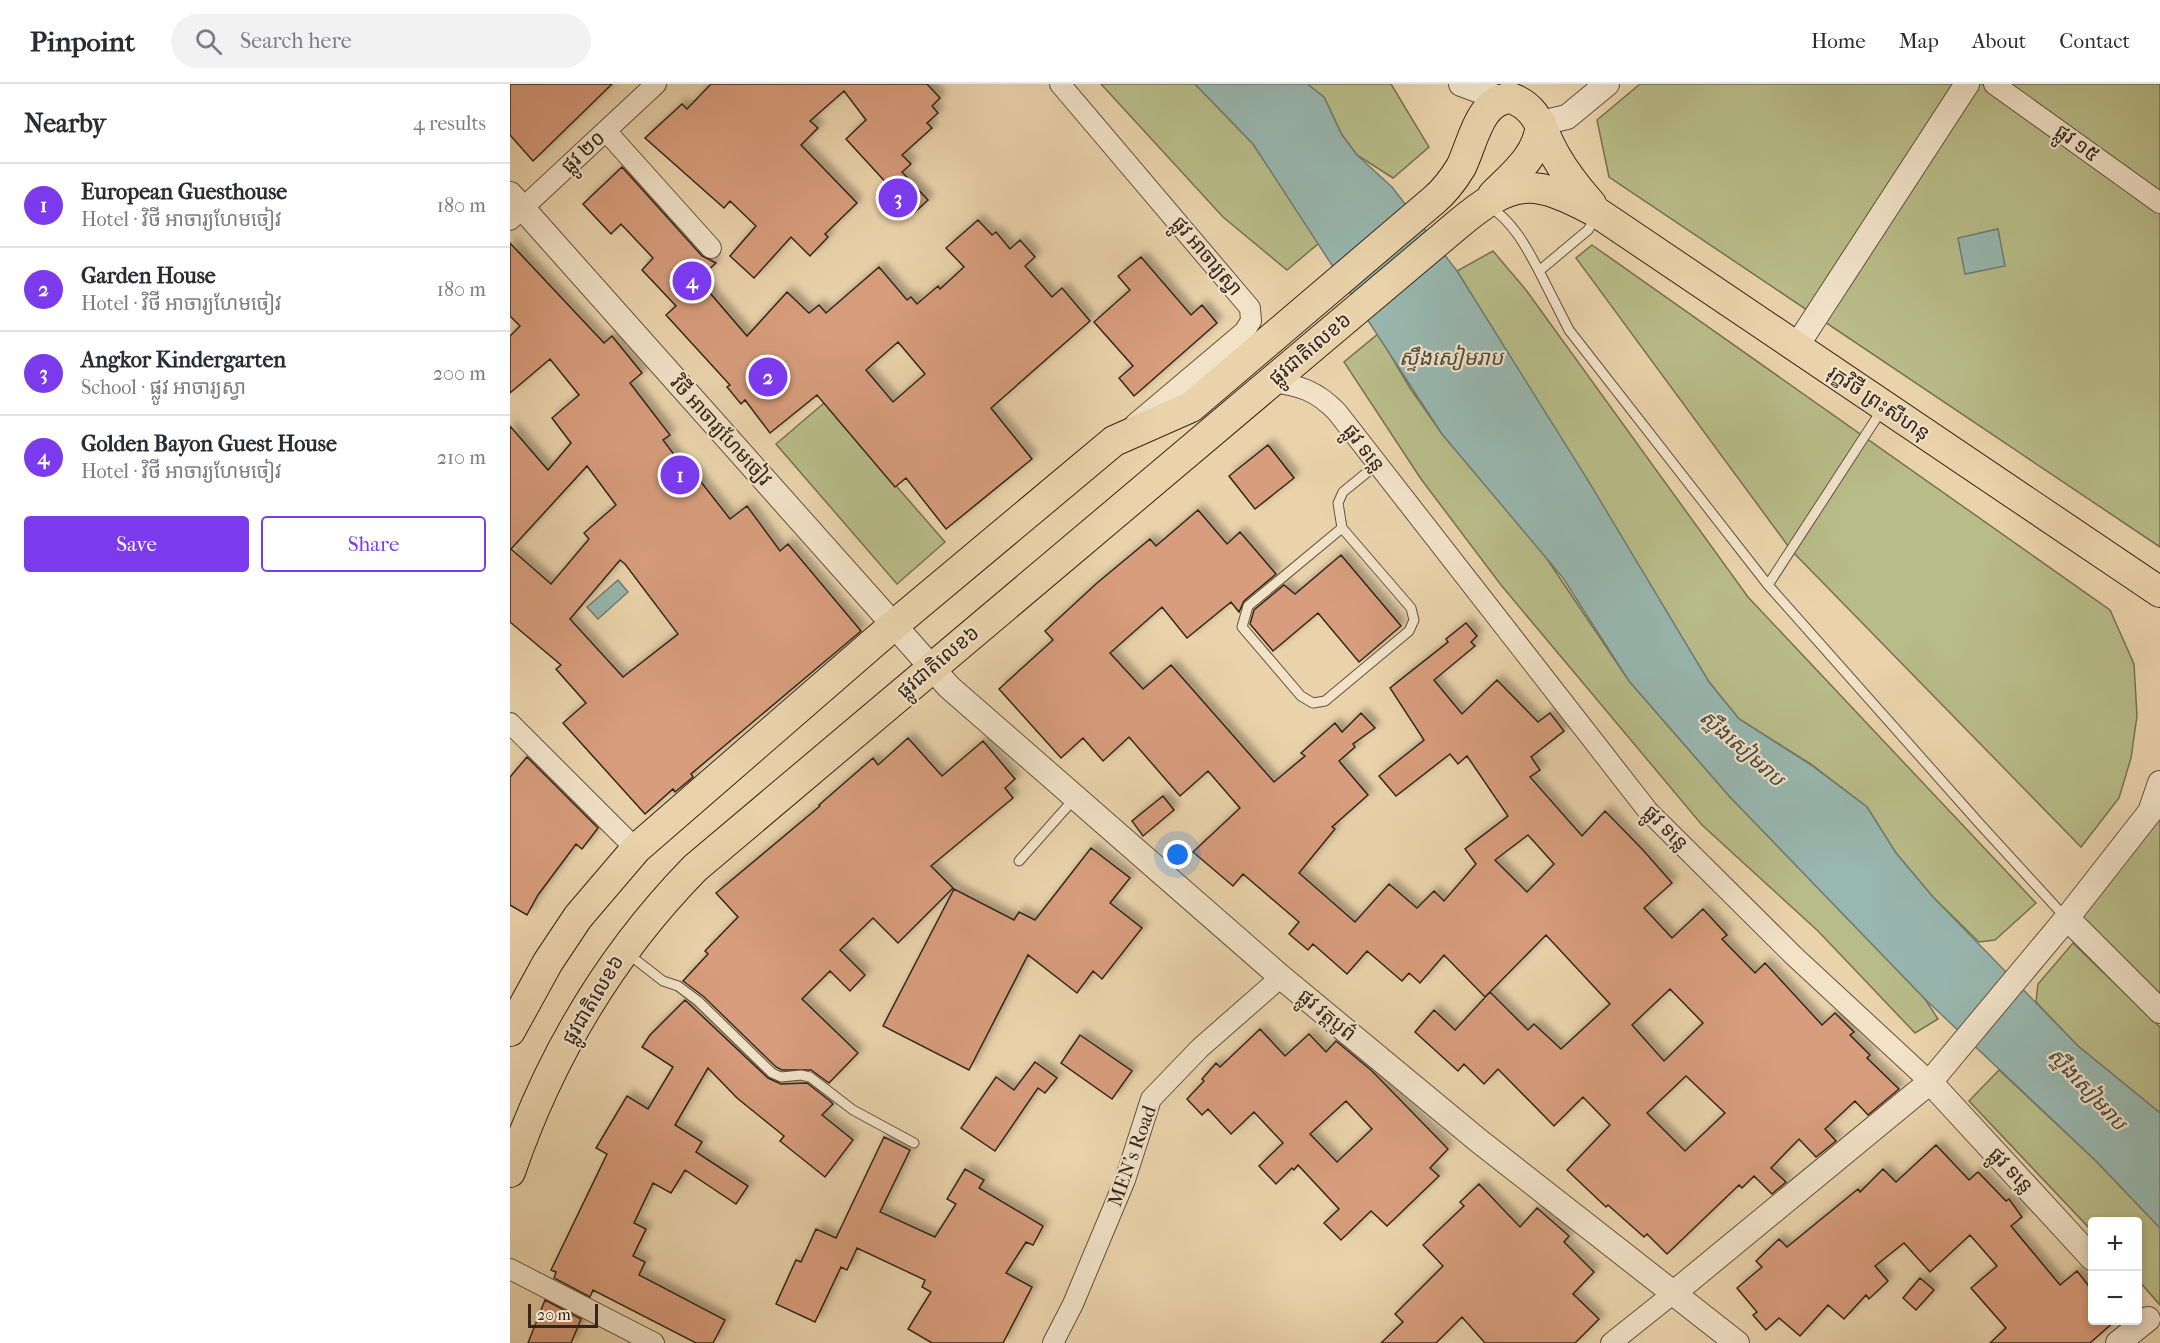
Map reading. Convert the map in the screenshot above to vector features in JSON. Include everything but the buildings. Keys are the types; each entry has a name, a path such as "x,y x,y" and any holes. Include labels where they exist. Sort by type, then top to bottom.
{"main road":[{"path":"1502,99 1511,98 1525,104 1541,123 1555,155 1570,180 1598,213"},
{"name":"ផ្លូវជាតិលេខ៦","path":"510,1031 548,962 578,917 636,849 894,625 1114,441 1191,407 1434,200 1454,179 1487,110 1502,99"},
{"path":"1484,203 1528,159 1537,146 1541,123"},
{"path":"1484,203 1504,192 1532,187 1562,194 1598,213"},
{"name":"ផ្លូវជាតិលេខ៦","path":"510,1172 566,1046 594,993 623,950 695,868 1484,203"},
{"name":"រុក្ខវិថី ព្រះសីហនុ","path":"1598,213 2160,592"}],"street":[{"name":"ផ្លូវ ២០","path":"514,208 606,131 656,84"},
{"name":"ផ្លូវ អាចារ្យស្វា","path":"1060,84 1250,308 1251,321 1244,332 1114,441"},
{"path":"1461,84 1502,99"},
{"path":"1541,123 1567,117 1607,84"},
{"path":"1796,347 1967,84"},
{"name":"ផ្លូវ ១៥","path":"1994,84 2160,203"},
{"path":"606,131 711,248"},
{"name":"វិថី អាចារ្យហែមចៀវ","path":"514,208 931,668"},
{"name":"ផ្លូវ ទន្លេ","path":"1271,382 1296,385 1323,398 1648,811 1794,956 1930,1082 2088,1254"},
{"name":"ផ្លូវ វត្តបូព៌","path":"931,668 949,687 1074,799 1281,977 1479,1141 1675,1292 1737,1343"},
{"path":"510,723 636,849"},
{"path":"1611,1343 1930,1082 2067,918 2155,805 2160,783"},
{"path":"2067,918 2160,1011"},
{"name":"MEN's Road","path":"1053,1343 1073,1304 1125,1180 1151,1100 1200,1048 1281,977"},
{"path":"510,1269 654,1343"},
{"path":"2118,1343 2149,1320"}],"lane":[{"path":"1484,203 1502,215 1523,242 1569,330 1768,585 1971,815 2067,918"},
{"path":"1539,271 1588,230 1598,213"},
{"path":"1768,585 1884,406"},
{"path":"1342,528 1248,606 1243,616 1242,627 1301,696 1313,703 1325,701 1409,631 1414,620 1411,608 1342,528 1338,503 1343,492 1376,465"},
{"path":"1019,861 1074,799"},
{"path":"623,950 663,981 678,986 698,1001 772,1073 781,1077 801,1075 810,1077 861,1115 914,1143"}],"green space":[{"path":"1101,84 1195,84 1253,144 1319,243 1287,270 1223,217"},
{"path":"1307,84 1391,84 1429,147 1393,178 1357,155 1342,135 1324,97"},
{"path":"1640,84 2160,84 2160,547 1609,177 1597,120"},
{"path":"1592,245 2110,610 2134,664 2137,716 2131,758 2119,798 2081,847 1791,550 1576,258"},
{"path":"1493,251 1526,290 1748,597 2036,903 1995,940 1979,942 1933,897 1896,853 1867,807 1811,764 1739,719 1709,682 1457,271"},
{"path":"1378,334 1410,388 1442,434 1543,553 1629,681 1730,797 1925,999 1938,1019 1915,1033 1818,931 1702,825 1501,585 1421,479 1344,362"},
{"path":"824,403 945,542 897,584 776,444"},
{"path":"2160,817 2160,997 2081,917"},
{"path":"2073,943 2160,1027 2160,1113 2078,1046 2036,1002 2038,984"},
{"path":"1999,1070 2096,1161 2160,1228 2160,1305 2142,1285 2142,1217 2088,1217 2088,1227 1969,1101"}],"water":[{"name":"ស្ទឹងសៀមរាប","path":"1195,84 1307,84 1324,97 1342,135 1357,155 1392,187 1457,271 1589,482 1709,682 1739,719 1811,765 1867,807 1896,853 1933,897 2078,1046 2160,1113 2160,1228 2096,1161 1925,999 1730,797 1629,681 1563,578 1442,434 1253,144"},
{"path":"1998,229 2005,266 1965,274 1958,238"},
{"path":"618,580 628,592 598,619 587,607"}],"place":[{"name":"Angkor Kindergarten","path":"898,198"},
{"name":"Golden Bayon Guest House","path":"692,281"},
{"name":"Garden House","path":"768,377"},
{"name":"European Guesthouse","path":"680,475"}]}
